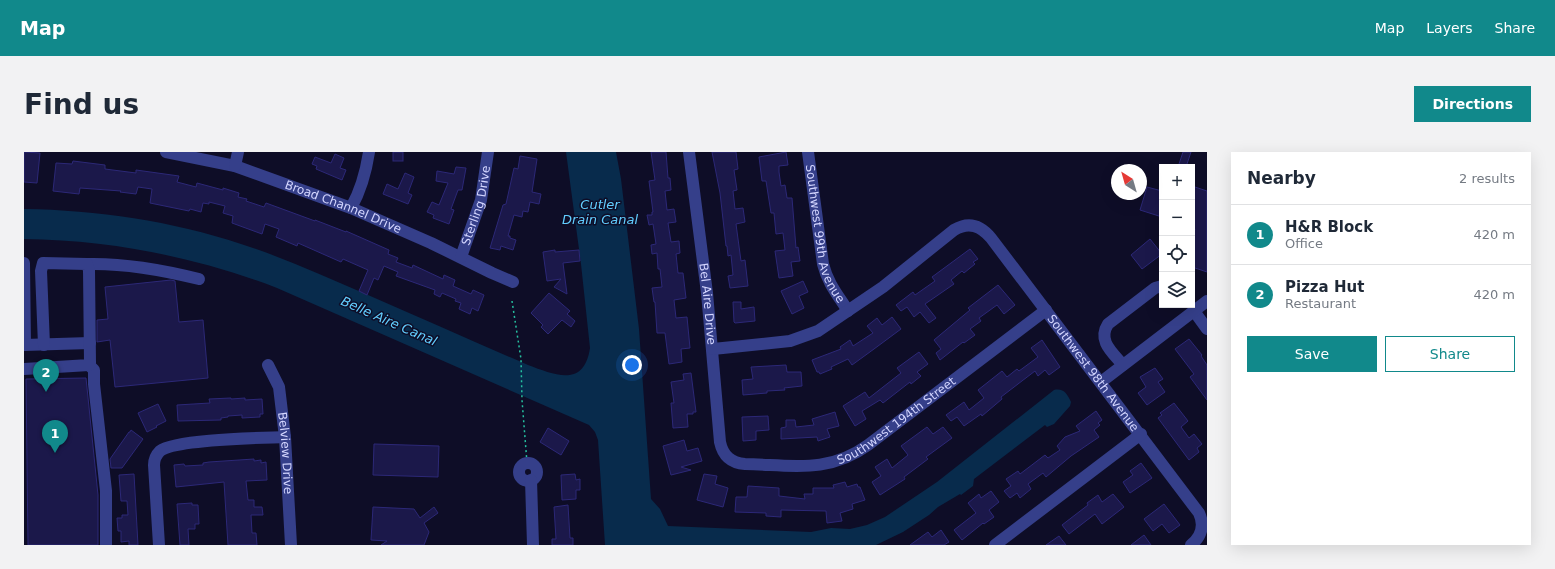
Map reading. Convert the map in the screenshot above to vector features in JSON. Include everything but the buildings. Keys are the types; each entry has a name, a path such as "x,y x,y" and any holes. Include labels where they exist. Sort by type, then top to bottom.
{"street":[{"name":"Broad Channel Drive","path":"166,152 235,166 351,208 513,282"},
{"path":"235,166 238,152"},
{"path":"351,208 364,180 369,152"},
{"name":"Sterling Drive","path":"461,257 482,200 488,152"},
{"name":"Bel Aire Drive","path":"689,152 713,349 720,442 726,455"},
{"name":"Southwest 99th Avenue","path":"808,152 824,268 832,289 848,311"},
{"name":"Southwest 98th Avenue","path":"848,311 883,287 954,230 964,226 980,228 991,238 1141,434 1199,513 1202,521 1202,528 1198,538 1191,545"},
{"path":"90,343 24,345 24,263 107,263 171,272 199,279"},
{"path":"43,263 41,271 44,345"},
{"path":"87,264 89,270 91,359 89,364"},
{"path":"1123,365 1105,342 1103,337 1104,330 1108,324 1155,288 1159,287"},
{"path":"1101,382 1191,310 1207,302"},
{"name":"Southwest 194th Street","path":"726,455 732,461 740,463 810,466 827,464 847,458 868,445 1046,310"},
{"path":"1191,310 1207,329"},
{"path":"713,349 793,340 818,331 848,311"},
{"path":"24,369 89,364"},
{"path":"89,364 94,370 94,384 106,491 106,545"},
{"name":"Belview Drive","path":"268,365 279,388 285,437 291,545"},
{"path":"995,545 1141,434"},
{"path":"159,545 154,464 155,457 160,451 174,446 196,443 285,437"},
{"path":"527,463 522,466 520,474 525,480 531,480 533,545"}],"path":[{"path":"512,301 521,359 522,400 527,463"}],"water":[{"path":"566,152 616,152 621,179 639,329 651,499 660,509 668,526 811,532 831,528 850,529 867,525 885,517 937,482 1054,390 1065,392 1071,402 1070,406 1054,424 1047,427 1045,425 974,479 973,486 961,495 960,494 938,507 929,515 903,532 876,545 605,545 598,440 595,432 589,425 277,288 216,267 153,252 121,247 57,240 24,239 24,209 107,214 188,229 274,255 528,365 558,375 575,374 582,369 587,361 590,348 581,264"}],"place":[{"name":"Pizza Hut","path":"46,392"},
{"name":"H&R Block","path":"55,453"}],"water label":[{"name":"Cutler Drain Canal","path":"600,212"},
{"name":"Belle Aire Canal","path":"389,321"}]}
